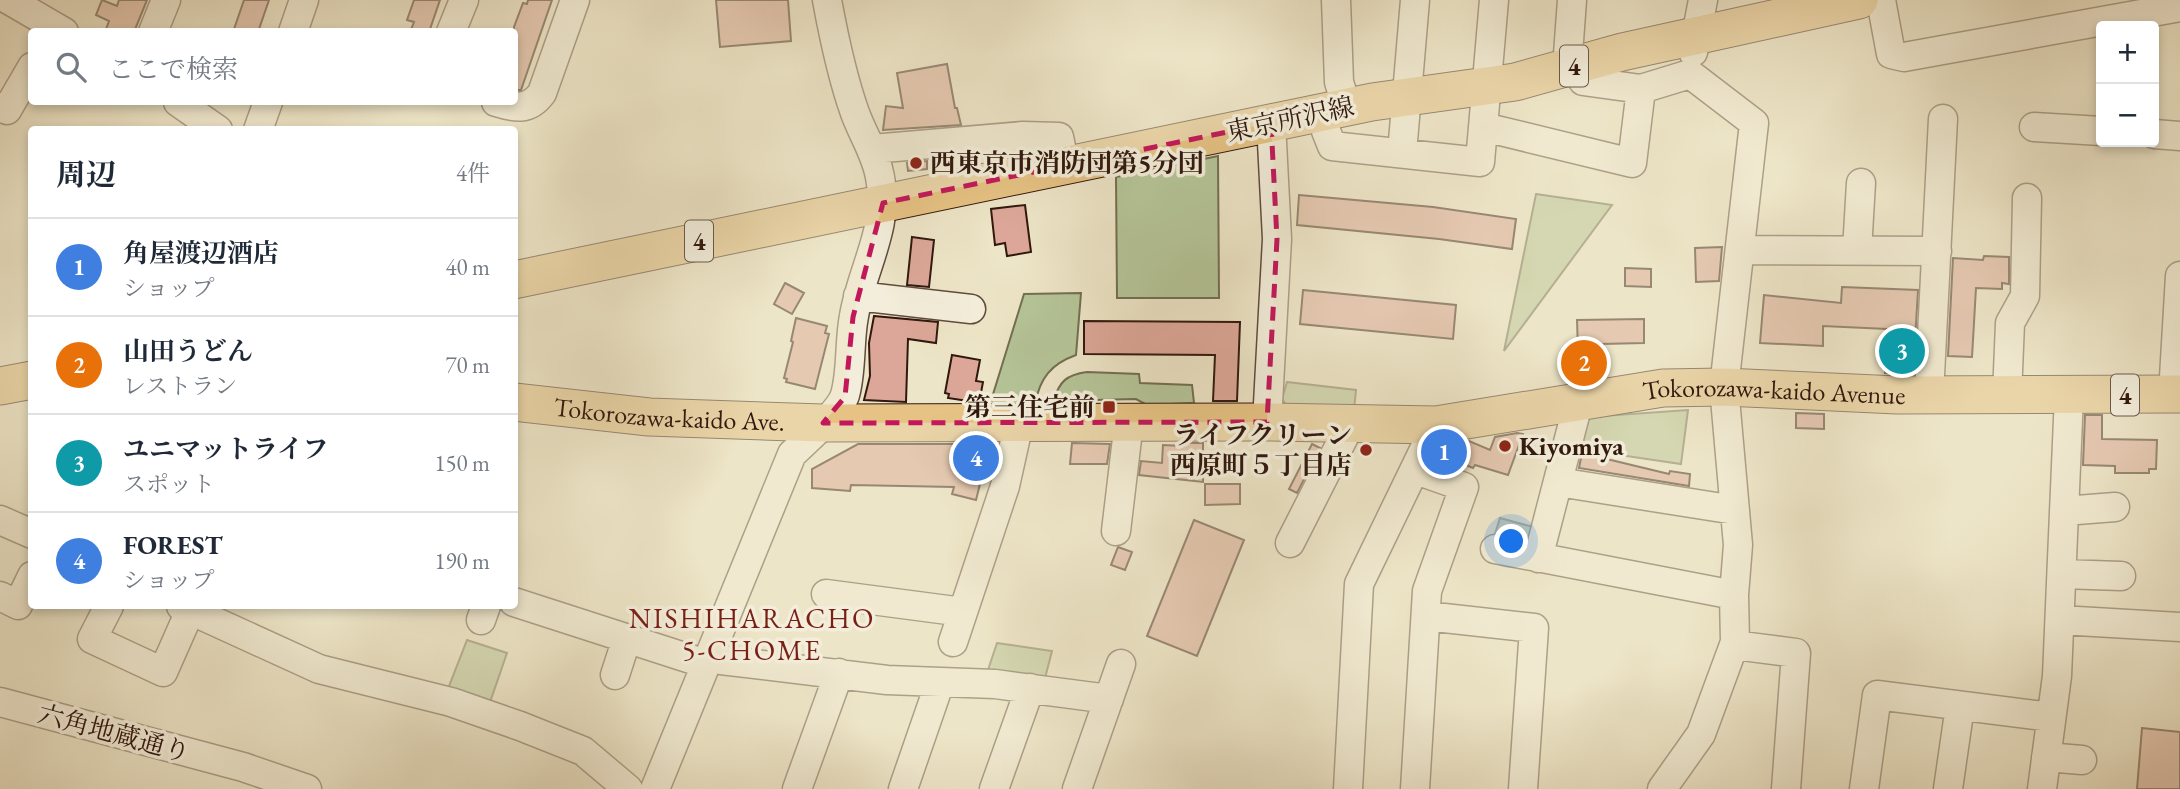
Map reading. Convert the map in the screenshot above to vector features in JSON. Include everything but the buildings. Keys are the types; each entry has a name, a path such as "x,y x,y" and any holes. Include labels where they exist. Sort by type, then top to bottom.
{"main road":[{"name":"東京所沢線","path":"518,279 1336,110 1515,82 1622,52 1859,0"},
{"path":"0,386 28,381"},
{"name":"Tokorozawa-kaido Avenue","path":"823,423 1267,422 1436,425 1663,388 1724,387 1929,395 2177,394"},
{"name":"Tokorozawa-kaido Ave.","path":"518,402 649,417 823,423"}],"street":[{"path":"9,0 50,21"},
{"path":"155,28 166,0"},
{"path":"294,28 304,0"},
{"path":"453,28 464,0"},
{"path":"506,105 515,108 531,104 542,93 575,0"},
{"path":"655,789 792,454 845,397 853,317 880,229 883,203 880,177 872,149 856,117 846,88 827,0"},
{"path":"1336,0 1339,82 1336,110 1326,131 1332,146 1480,162 1494,0"},
{"path":"1402,153 1415,0"},
{"path":"1572,0 1574,66 1583,80 1641,89 1689,74"},
{"path":"1689,74 1703,0"},
{"path":"1881,0 1891,54 1904,58 2180,7"},
{"path":"0,107 7,110 28,74"},
{"path":"1662,789 1701,734 1734,645 1738,545 1724,387 1754,123 1689,74"},
{"path":"1484,127 1632,163 1641,89"},
{"path":"182,105 212,126"},
{"path":"259,126 267,105"},
{"path":"1929,395 1943,119"},
{"path":"1267,422 1277,239 1271,123"},
{"path":"2034,128 2096,131"},
{"path":"2159,134 2180,136"},
{"path":"872,149 1023,136 1059,137 1066,166"},
{"path":"1857,250 1861,183"},
{"path":"2007,395 2010,323 2025,296 2033,216"},
{"path":"1740,250 1937,251"},
{"path":"2177,394 2180,276"},
{"path":"858,296 971,309"},
{"path":"2042,789 2057,676 2069,396"},
{"path":"1538,558 1579,400"},
{"path":"1116,531 1129,422"},
{"path":"953,642 1005,486 1019,423"},
{"path":"1290,543 1351,423"},
{"path":"1348,789 1359,584 1436,425"},
{"path":"1415,789 1427,591 1464,487 1416,470"},
{"path":"1558,482 1735,510"},
{"path":"2064,511 2115,507"},
{"path":"0,520 28,532"},
{"path":"1495,549 1734,595"},
{"path":"2062,574 2121,576"},
{"path":"0,596 18,605 28,584"},
{"path":"826,594 890,594 963,612"},
{"path":"518,603 627,638 709,660 887,680 995,684 1109,699"},
{"path":"107,609 92,639 163,672 186,609"},
{"path":"188,609 319,669 451,702 583,751 628,789"},
{"path":"1426,616 1534,628 1523,789"},
{"path":"2060,620 2180,627"},
{"path":"615,675 627,638"},
{"path":"1734,645 1796,653 1786,789"},
{"path":"1077,789 1121,664"},
{"path":"797,789 839,673"},
{"path":"903,789 940,682"},
{"path":"994,789 1030,688"},
{"path":"1864,789 1877,695 2052,717"},
{"name":"六角地蔵通り","path":"0,702 243,767 303,788"},
{"path":"1948,789 1960,706"},
{"path":"2046,757 2082,761"}],"highlighted area":[{"path":"1271,123 1277,239 1267,422 823,423 845,397 853,317 883,203"}],"green space":[{"path":"1218,156 1219,298 1117,298 1116,177"},
{"path":"1536,194 1612,205 1504,351"},
{"path":"1081,293 1076,355 1048,373 1035,404 990,404 1024,294"},
{"path":"1087,372 1139,374 1140,383 1192,385 1194,403 1147,405 1136,399 1053,401 1058,388 1065,380"},
{"path":"1287,382 1356,390 1354,410 1290,409 1282,399"},
{"path":"1688,410 1681,464 1579,449 1588,417"},
{"path":"1500,518 1544,530 1537,555 1491,547"},
{"path":"467,640 507,653 488,708 446,694"},
{"path":"997,643 1052,651 1043,686 985,679"}],"place":[{"name":"西東京市消防団第5分団","path":"916,163"},
{"name":"ユニマットライフ","path":"1902,351"},
{"name":"山田うどん","path":"1584,363"},
{"name":"第三住宅前","path":"1109,407"},
{"name":"Kiyomiya","path":"1505,446"},
{"name":"ライフクリーン 西原町５丁目店","path":"1366,450"},
{"name":"角屋渡辺酒店","path":"1444,452"},
{"name":"FOREST","path":"976,458"}],"district":[{"name":"NISHIHARACHO 5-CHOME","path":"752,634"}]}
